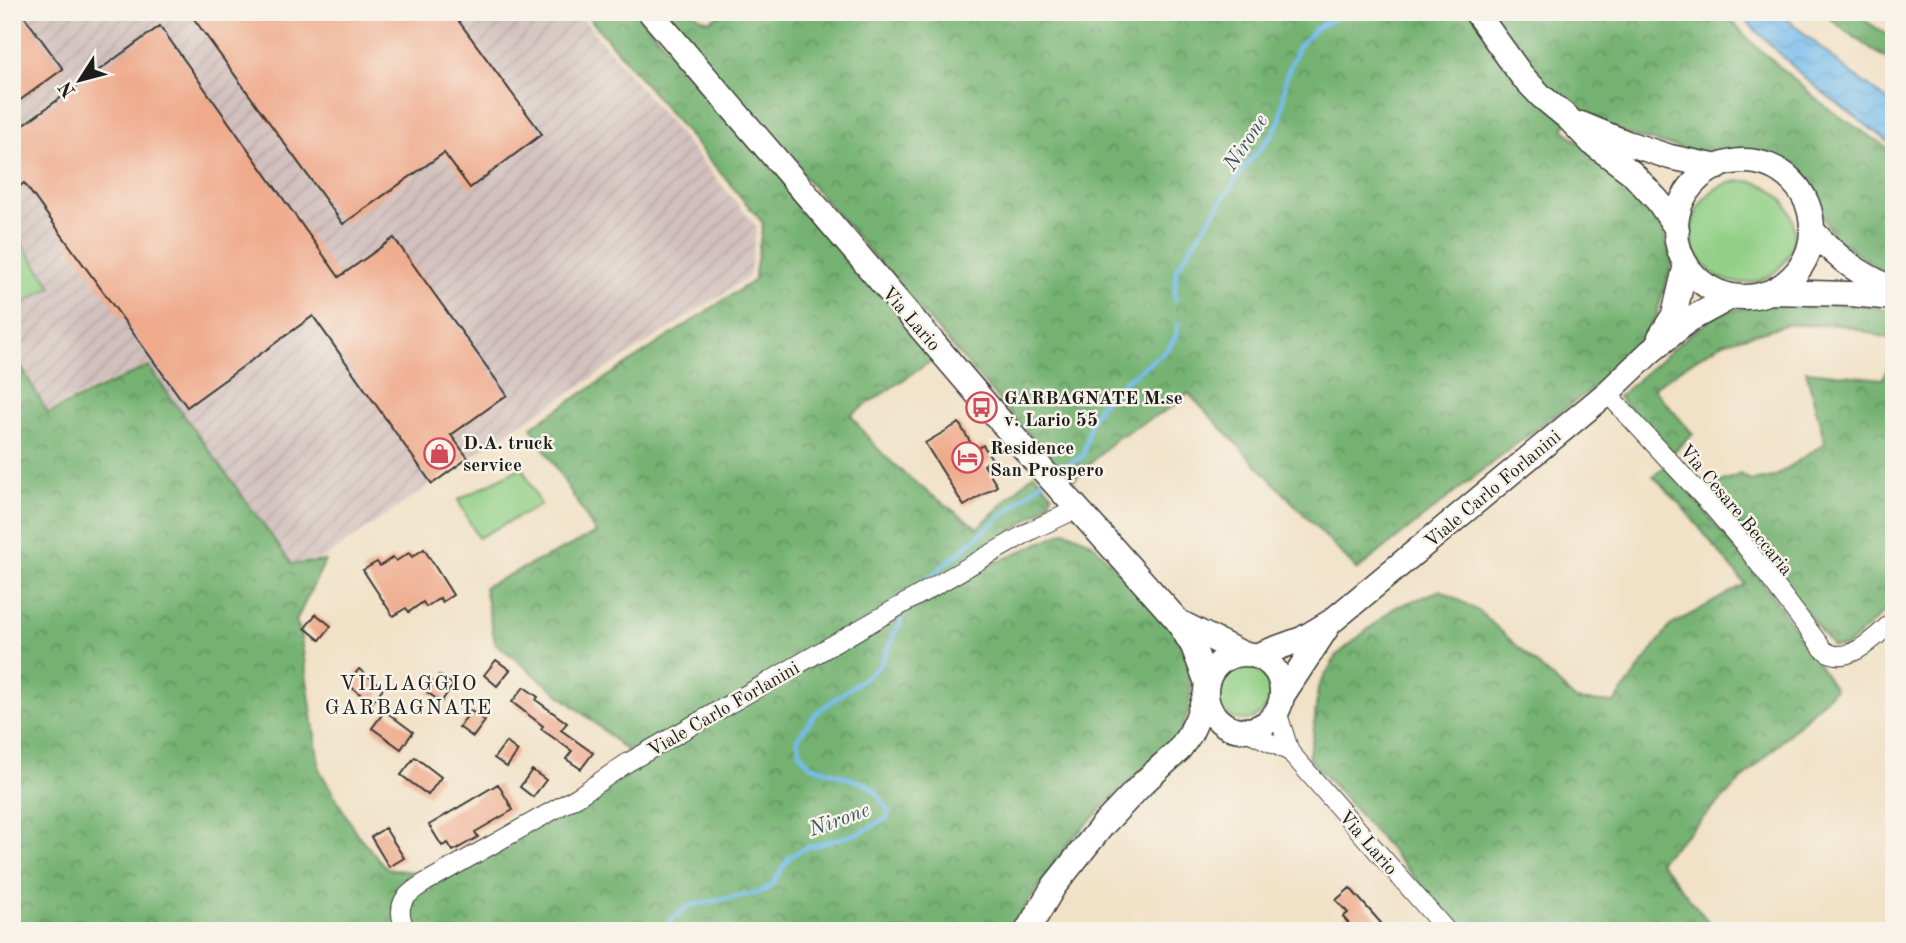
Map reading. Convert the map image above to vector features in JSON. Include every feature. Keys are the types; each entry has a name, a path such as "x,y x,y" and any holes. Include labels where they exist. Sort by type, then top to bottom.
{"street":[{"name":"Via Lario","path":"650,12 1046,474 1177,620 1193,646 1206,688"},
{"path":"1476,12 1522,76 1592,143 1632,173 1658,201 1677,229"},
{"path":"1568,118 1670,157 1718,167"},
{"path":"1744,161 1782,173 1792,181 1807,204 1811,216 1811,243 1800,267 1782,286 1770,292 1758,296 1733,296 1711,288 1686,264 1677,229 1682,203 1696,181 1718,167 1744,161"},
{"path":"1812,230 1831,251 1856,271 1894,290"},
{"name":"Viale Carlo Forlanini","path":"1650,352 1674,315 1686,264"},
{"path":"1770,292 1894,298"},
{"name":"Viale Carlo Forlanini","path":"1249,655 1301,639 1332,621 1607,393 1689,320 1733,296"},
{"name":"Via Cesare Beccaria","path":"1607,393 1743,543 1830,655 1840,657 1852,653 1894,620"},
{"name":"Viale Carlo Forlanini","path":"406,931 400,916 400,907 408,894 426,882 577,797 627,763 1032,530 1077,509"},
{"name":"Via Lario","path":"1177,620 1249,655"},
{"name":"Viale Carlo Forlanini","path":"1280,703 1332,621"},
{"path":"1027,931 1054,886 1102,826 1178,751 1190,734 1210,674 1224,660 1249,655 1265,660 1272,667 1282,685 1280,703 1269,721 1258,728 1198,740 1178,751"},
{"path":"1206,688 1208,706 1214,716 1223,725 1240,730"},
{"name":"Via Lario","path":"1280,703 1290,752"},
{"name":"Via Lario","path":"1240,730 1290,752 1447,931"}],"shaded area":[{"path":"12,12 577,12 757,227 749,277 468,458 326,557 293,563 148,364 48,410 12,346"}],"green space":[{"path":"584,12 636,12 851,255 937,357 851,415 878,449 909,477 978,528 1034,473 1052,494 1048,505 985,551 993,564 1066,531 1091,542 1173,630 1188,660 1191,688 1188,712 1180,735 1071,840 1011,931 12,931 12,350 48,413 148,366 292,564 325,561 296,621 300,630 320,771 357,834 387,869 451,876 625,769 628,752 495,643 484,587 596,533 531,427 754,280 763,223"},
{"path":"661,12 695,12 708,21 726,12 1724,12 1751,42 1827,108 1894,152 1894,277 1884,274 1833,236 1799,174 1780,163 1750,153 1721,158 1620,133 1577,108 1563,129 1614,170 1661,225 1672,262 1652,331 1596,386 1512,447 1357,570 1188,393 1174,406 1115,439 1068,486 1031,437"},
{"path":"1823,12 1853,12 1894,40 1894,64 1844,30"},
{"path":"1743,181 1763,185 1779,196 1790,212 1794,232 1790,252 1779,268 1763,279 1743,283 1723,279 1707,268 1696,252 1692,232 1696,212 1707,196 1723,185"},
{"path":"15,234 52,287 18,306 12,314 12,236"},
{"path":"1768,302 1865,305 1894,311 1894,340 1842,325 1785,325 1723,343 1653,388 1693,434 1672,453 1618,397 1687,336 1719,314"},
{"path":"1894,350 1894,603 1846,647 1832,646 1745,533 1703,489 1741,474 1751,481 1774,477 1825,443 1806,371 1883,379"},
{"path":"1667,465 1770,592 1835,689 1659,861 1716,931 1462,931 1308,757 1318,688 1337,655 1394,608 1441,590 1480,612 1576,700 1614,703 1670,626 1745,584 1681,505 1653,476"},
{"path":"522,467 541,505 478,538 458,500"},
{"path":"1243,666 1262,674 1270,693 1262,712 1243,720 1224,712 1216,693 1224,674"}],"water":[{"path":"1737,12 1779,12 1847,70 1894,105 1894,146 1809,82"}],"building":[{"path":"12,12 21,12 63,69 12,106"},
{"path":"189,12 452,12 542,134 470,188 444,153 343,224"},
{"path":"160,26 339,277 394,238 507,395 451,435 468,458 432,484 313,316 187,407 24,183 12,192 12,133"},
{"path":"959,423 975,450 983,445 992,459 984,465 997,486 964,506 925,443"},
{"path":"424,549 453,595 442,602 440,598 426,607 423,602 409,612 406,608 393,616 363,570 377,562 380,566 393,557 396,561 409,553 412,557"},
{"path":"316,614 331,626 320,640 305,628"},
{"path":"496,660 510,670 497,686 484,675"},
{"path":"359,669 383,688 372,703 347,684"},
{"path":"439,675 453,685 441,702 427,692"},
{"path":"524,687 538,697 536,700 567,723 561,730 593,753 581,769 566,759 572,751 541,729 543,726 512,702"},
{"path":"385,711 413,732 401,749 372,728"},
{"path":"471,711 485,721 473,737 459,727"},
{"path":"506,742 518,751 507,767 494,758"},
{"path":"415,757 441,777 428,795 401,775"},
{"path":"532,770 546,780 533,797 520,787"},
{"path":"498,784 513,810 475,832 478,837 453,851 448,843 442,846 429,825"},
{"path":"385,828 404,858 389,867 371,837"},
{"path":"1350,888 1381,923 1373,931 1355,931 1343,917 1348,913 1336,900"}],"waterway":[{"name":"Nirone","path":"1175,300 1176,270 1245,166 1272,135 1281,118 1286,77 1298,47 1316,28 1347,12"},
{"name":"Nirone","path":"1056,472 1083,456 1091,420 1100,405 1124,382 1168,349 1176,336 1178,324"},
{"name":"Nirone","path":"922,584 1043,481"},
{"name":"Nirone","path":"664,931 670,921 688,906 760,892 771,886 789,858 802,849 860,833 887,818 889,811 875,791 866,784 810,765 801,755 797,739 816,713 879,667 902,619"}],"place":[{"name":"GARBAGNATE M.se v. Lario 55","path":"981,408"},
{"name":"D.A. truck service","path":"440,453"},
{"name":"Residence San Prospero","path":"967,458"}],"district":[{"name":"VILLAGGIO GARBAGNATE","path":"409,695"}]}
